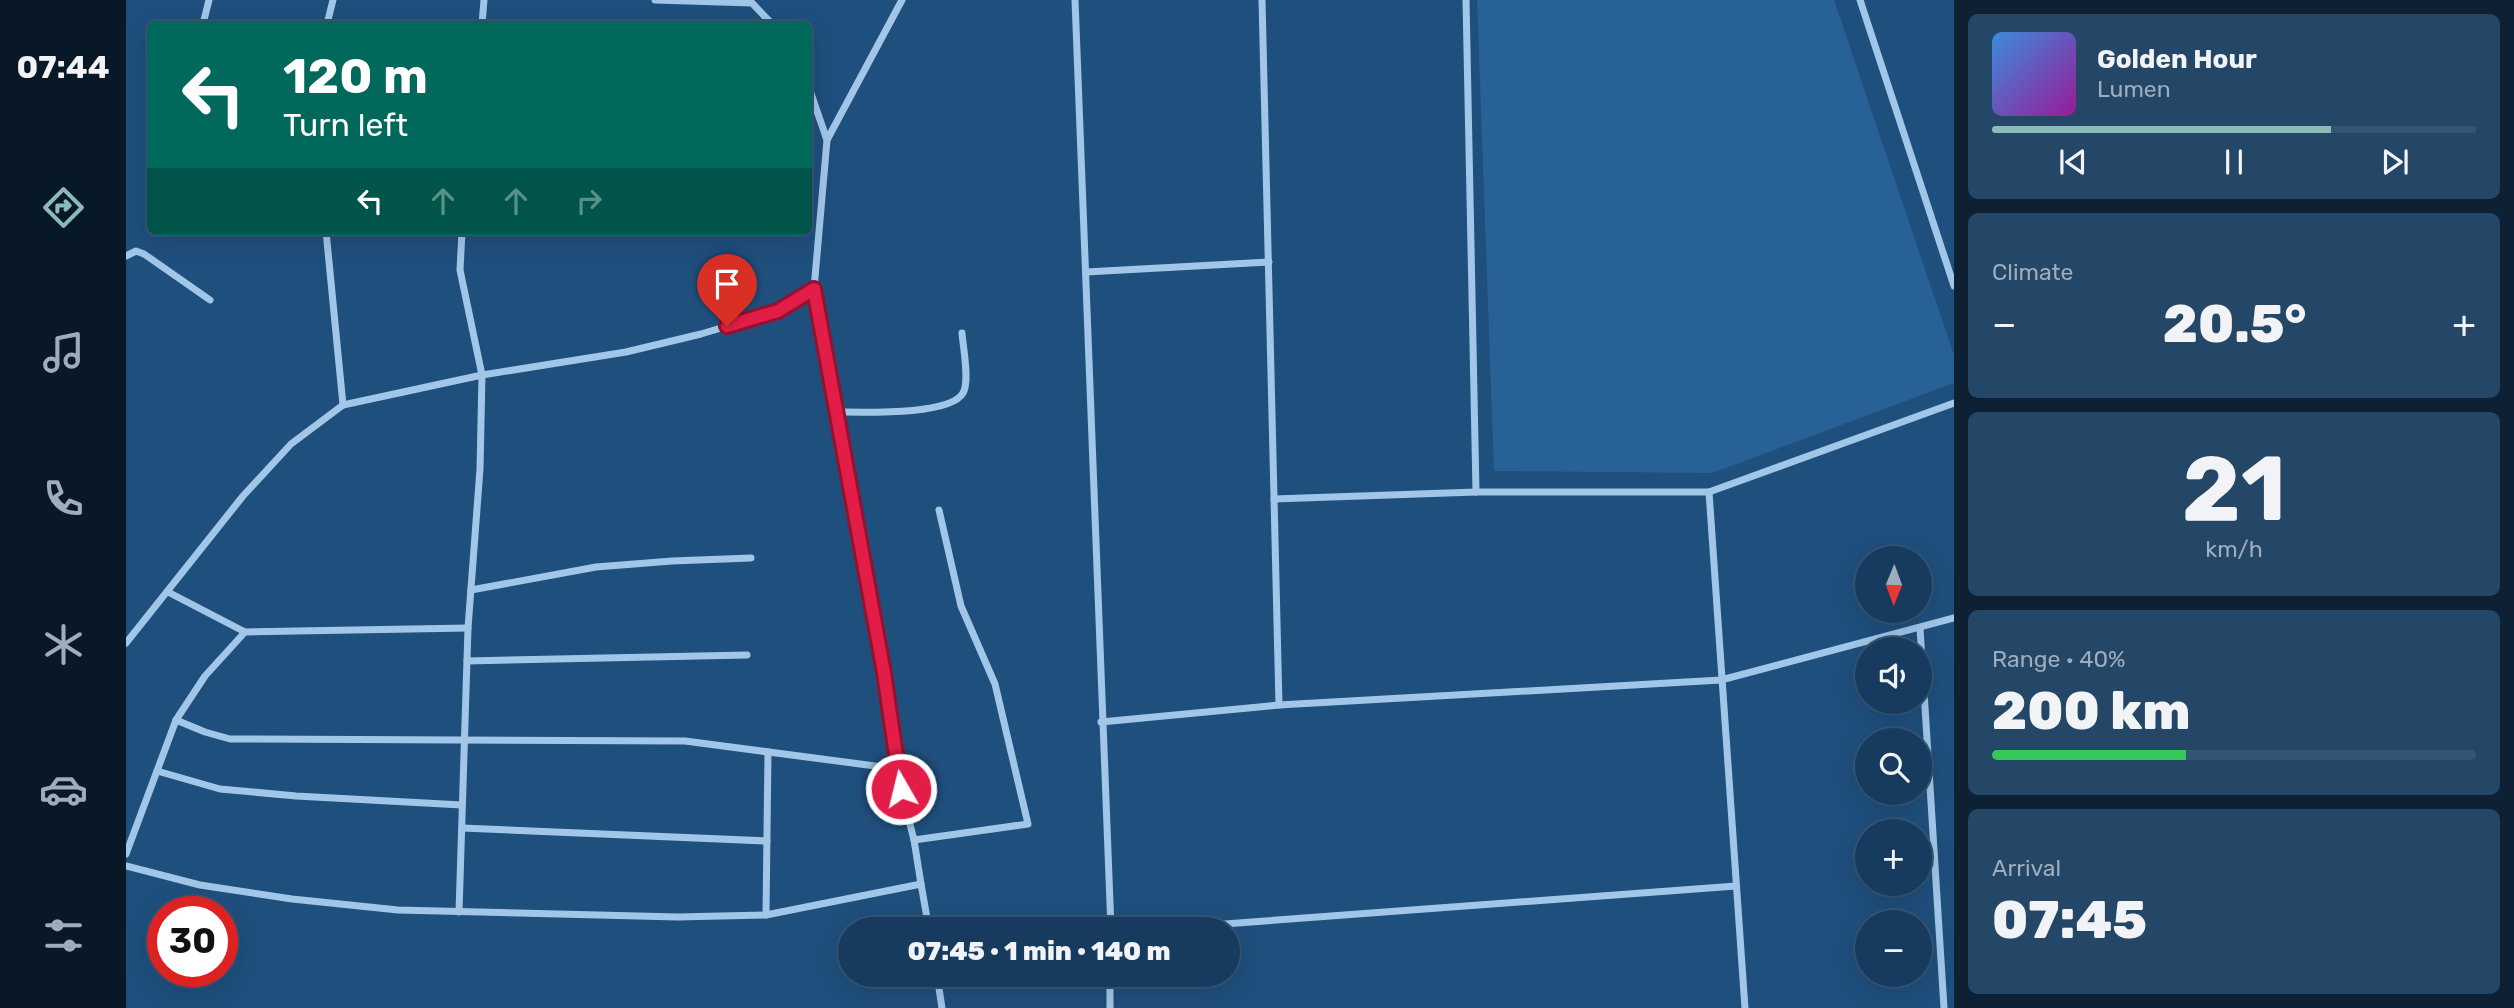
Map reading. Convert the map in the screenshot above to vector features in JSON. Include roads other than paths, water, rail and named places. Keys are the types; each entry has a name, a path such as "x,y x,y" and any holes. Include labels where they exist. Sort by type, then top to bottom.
{"street":[{"path":"204,21 209,0"},
{"path":"328,21 332,0"},
{"path":"482,21 484,0"},
{"path":"655,0 752,1 769,21"},
{"path":"902,0 827,140 814,289 869,584 898,769 914,840 927,917"},
{"path":"1075,0 1110,917"},
{"path":"1262,0 1279,705"},
{"path":"1465,0 1476,492"},
{"path":"1860,0 1954,286"},
{"path":"812,97 827,140"},
{"path":"326,235 343,405"},
{"path":"459,912 468,628 480,469 482,375 460,270 462,235"},
{"path":"126,256 135,251 144,254 210,300"},
{"path":"1086,272 1269,262"},
{"path":"126,642 243,496 290,444 343,405 482,375 626,352 701,334 778,311 814,289"},
{"path":"835,412 942,407 956,401 964,393 966,383 962,333"},
{"path":"1274,499 1476,492 1709,492 1954,403"},
{"path":"1709,492 1745,1008"},
{"path":"914,840 1028,824 995,684 961,606 939,510"},
{"path":"471,590 596,567 751,558"},
{"path":"168,592 245,632 468,628"},
{"path":"1101,722 1279,705 1721,680 1954,618"},
{"path":"1920,628 1944,1008"},
{"path":"126,854 176,720 205,677 245,632"},
{"path":"467,661 747,656"},
{"path":"176,720 230,739 685,741 898,769"},
{"path":"766,915 768,752"},
{"path":"157,771 220,789 245,792 462,805"},
{"path":"462,828 767,841"},
{"path":"126,866 200,885 292,899 398,910 678,917 766,915 921,884"},
{"path":"1240,923 1736,886"},
{"path":"939,987 942,1008"},
{"path":"1110,987 1110,1008"}]}
